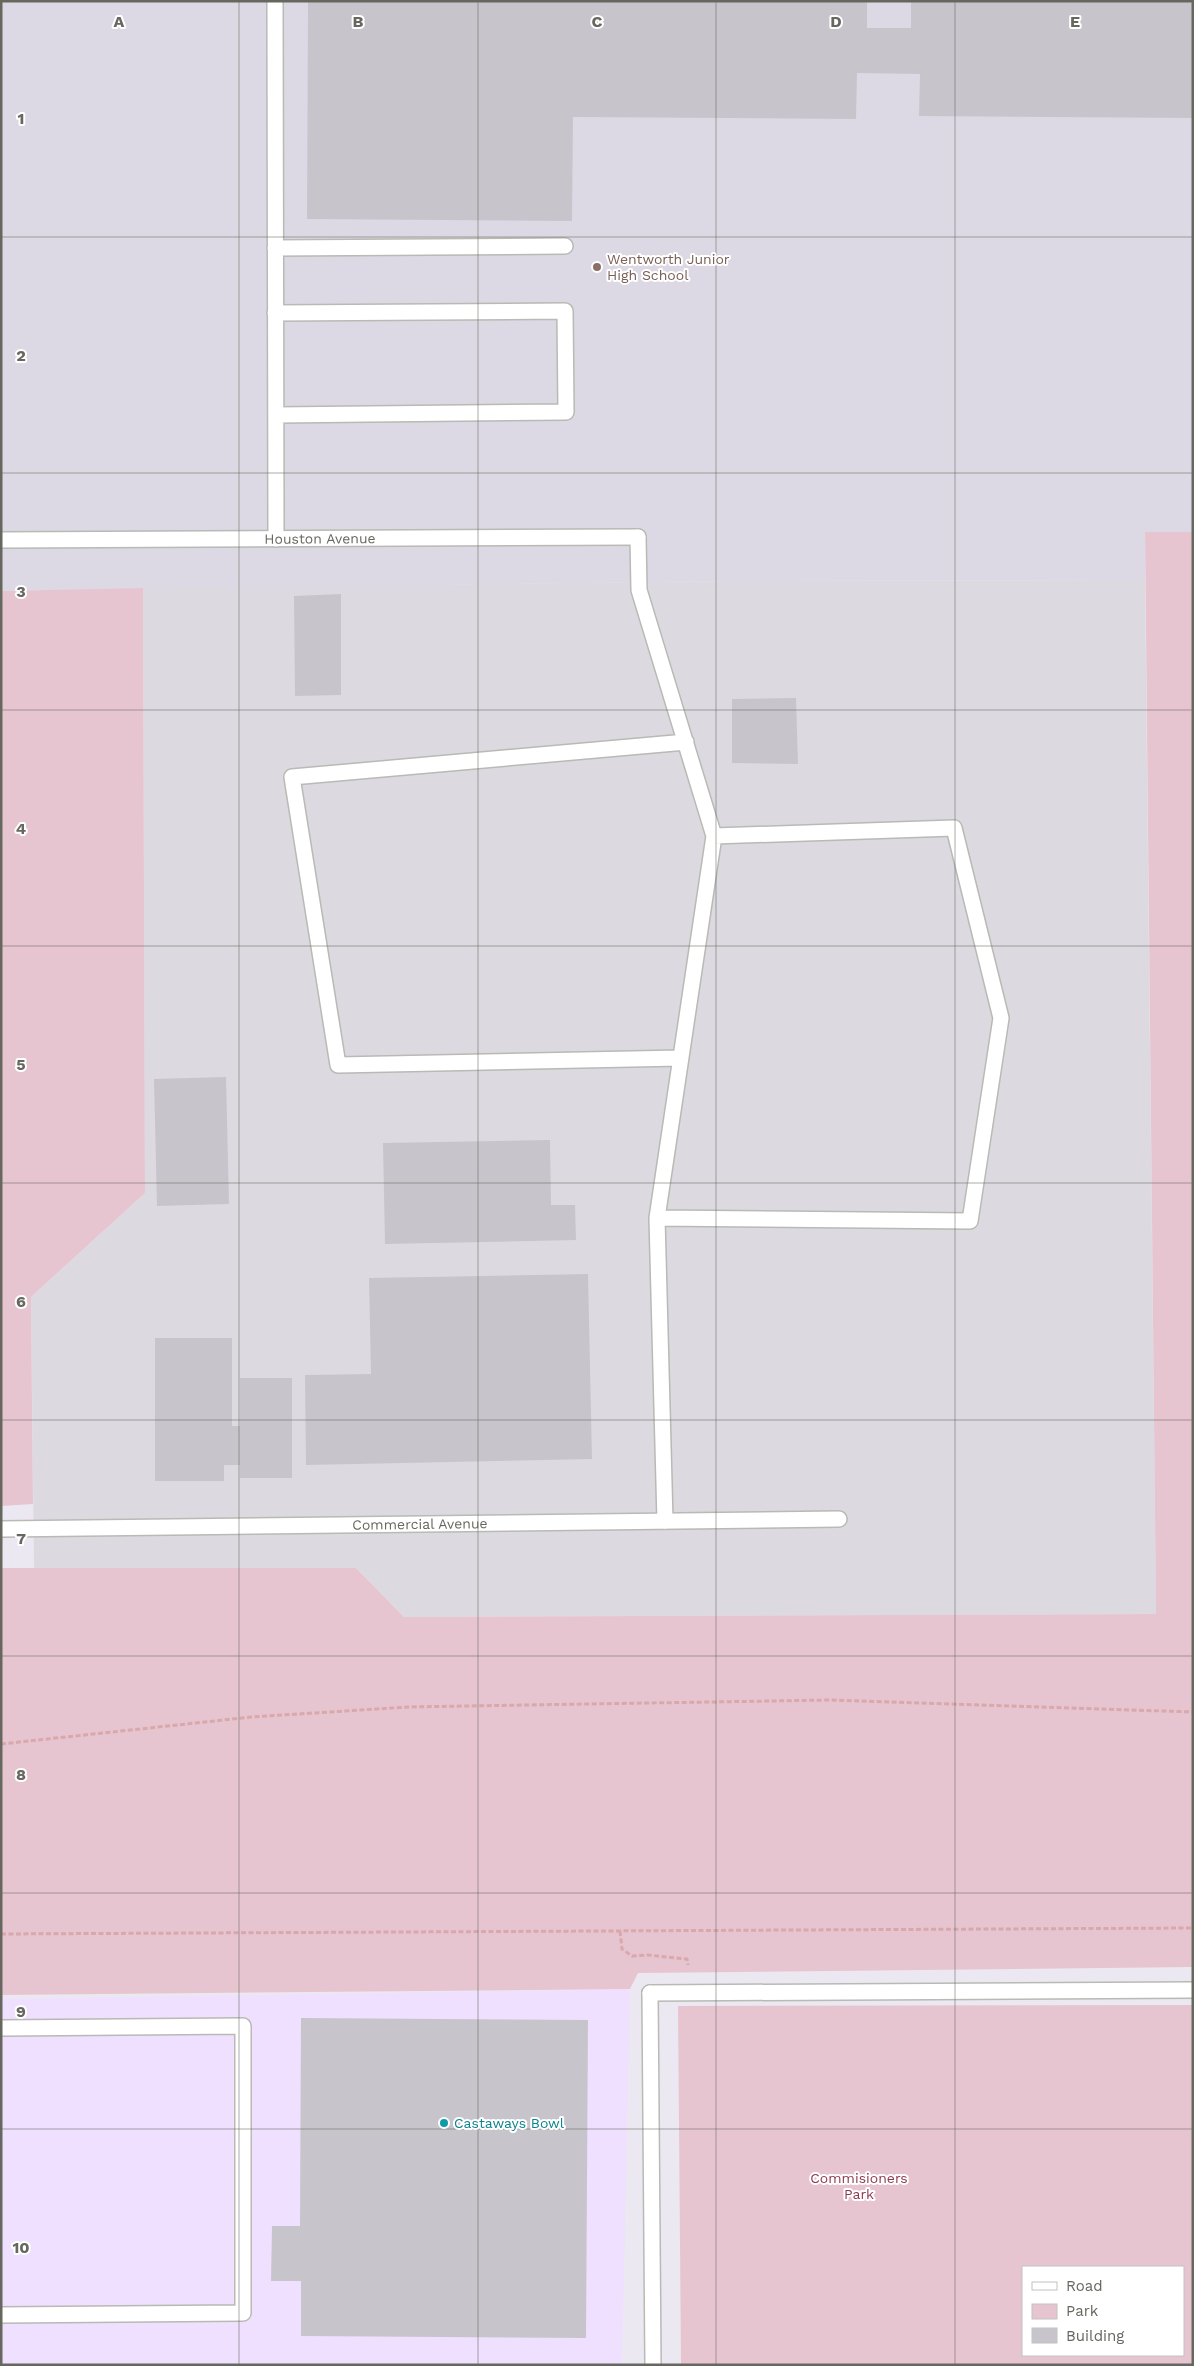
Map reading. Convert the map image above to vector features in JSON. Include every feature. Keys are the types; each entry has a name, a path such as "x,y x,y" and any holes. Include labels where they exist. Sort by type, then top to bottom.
{"street":[{"path":"275,1 276,539"},
{"path":"276,248 564,246"},
{"path":"276,314 564,311 566,412 276,415"},
{"name":"Houston Avenue","path":"1,540 638,537 639,590 686,742"},
{"path":"665,1521 656,1218 681,1058 714,836 686,742 292,777 338,1066 681,1058"},
{"path":"656,1218 970,1221 1001,1018 954,828 714,836"},
{"name":"Commercial Avenue","path":"1,1529 839,1519"},
{"path":"653,2365 650,1993 1193,1990"},
{"path":"1,2028 242,2026 242,2313 1,2315"}],"path":[{"path":"1,1744 251,1717 408,1707 830,1700 1193,1712"},
{"path":"1,1934 1193,1928"},
{"path":"620,1931 622,1949 632,1956 687,1959 691,1992"}],"shaded area":[{"name":"Wentworth Junior High School","path":"1,1 1193,1 1193,532 1145,532 1145,580 731,581 1,591"},
{"path":"1145,580 1156,1614 404,1617 356,1568 34,1568 31,1297 145,1193 143,588 731,581"},
{"path":"630,1989 622,2365 1,2365 1,1999"}],"green space":[{"path":"1145,532 1193,532 1193,1967 638,1973 630,1989 1,1995 1,1568 356,1568 404,1617 1156,1614"},
{"path":"143,588 145,1193 31,1297 33,1504 1,1506 1,591"},
{"name":"Commisioners Park","path":"1193,2005 1193,2365 681,2365 678,2006"}],"building":[{"path":"308,1 867,1 867,28 911,28 911,1 1193,1 1193,118 919,116 920,74 857,73 856,119 573,117 572,221 307,219"},
{"path":"341,594 341,695 295,696 294,596"},
{"path":"796,698 798,764 732,763 732,699"},
{"path":"226,1077 229,1204 157,1206 154,1079"},
{"path":"550,1140 551,1205 575,1205 576,1240 385,1244 383,1143"},
{"path":"588,1274 592,1459 306,1465 305,1375 371,1374 369,1278"},
{"path":"155,1338 232,1338 232,1426 240,1426 240,1378 292,1378 292,1478 240,1478 240,1465 224,1465 224,1481 155,1481"},
{"name":"Castaways Bowl","path":"301,2018 588,2020 586,2338 301,2336 301,2281 271,2281 272,2226 300,2226"}],"place":[{"name":"Wentworth Junior High School","path":"597,267"},
{"name":"Castaways Bowl","path":"444,2123"}]}
